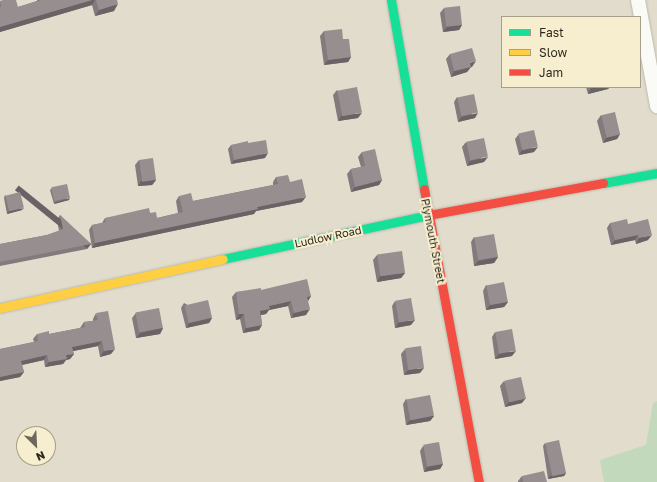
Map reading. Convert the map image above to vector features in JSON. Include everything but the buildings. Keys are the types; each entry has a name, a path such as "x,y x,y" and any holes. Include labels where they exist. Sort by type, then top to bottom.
{"street":[{"name":"Plymouth Street","path":"391,0 428,215 479,482"},
{"path":"638,0 641,16"},
{"path":"641,17 657,106"},
{"name":"Ludlow Road","path":"0,308 428,215 657,173"}],"green space":[{"path":"657,401 657,482 604,482 600,460 646,445 653,403"}],"traffic: fast":[{"path":"391,0 424,189"},
{"path":"603,183 657,173"},
{"path":"223,259 428,215"}],"traffic: slow":[{"path":"0,308 223,259"}],"traffic: jam":[{"path":"428,215 603,183"},
{"path":"424,189 479,482"}]}
